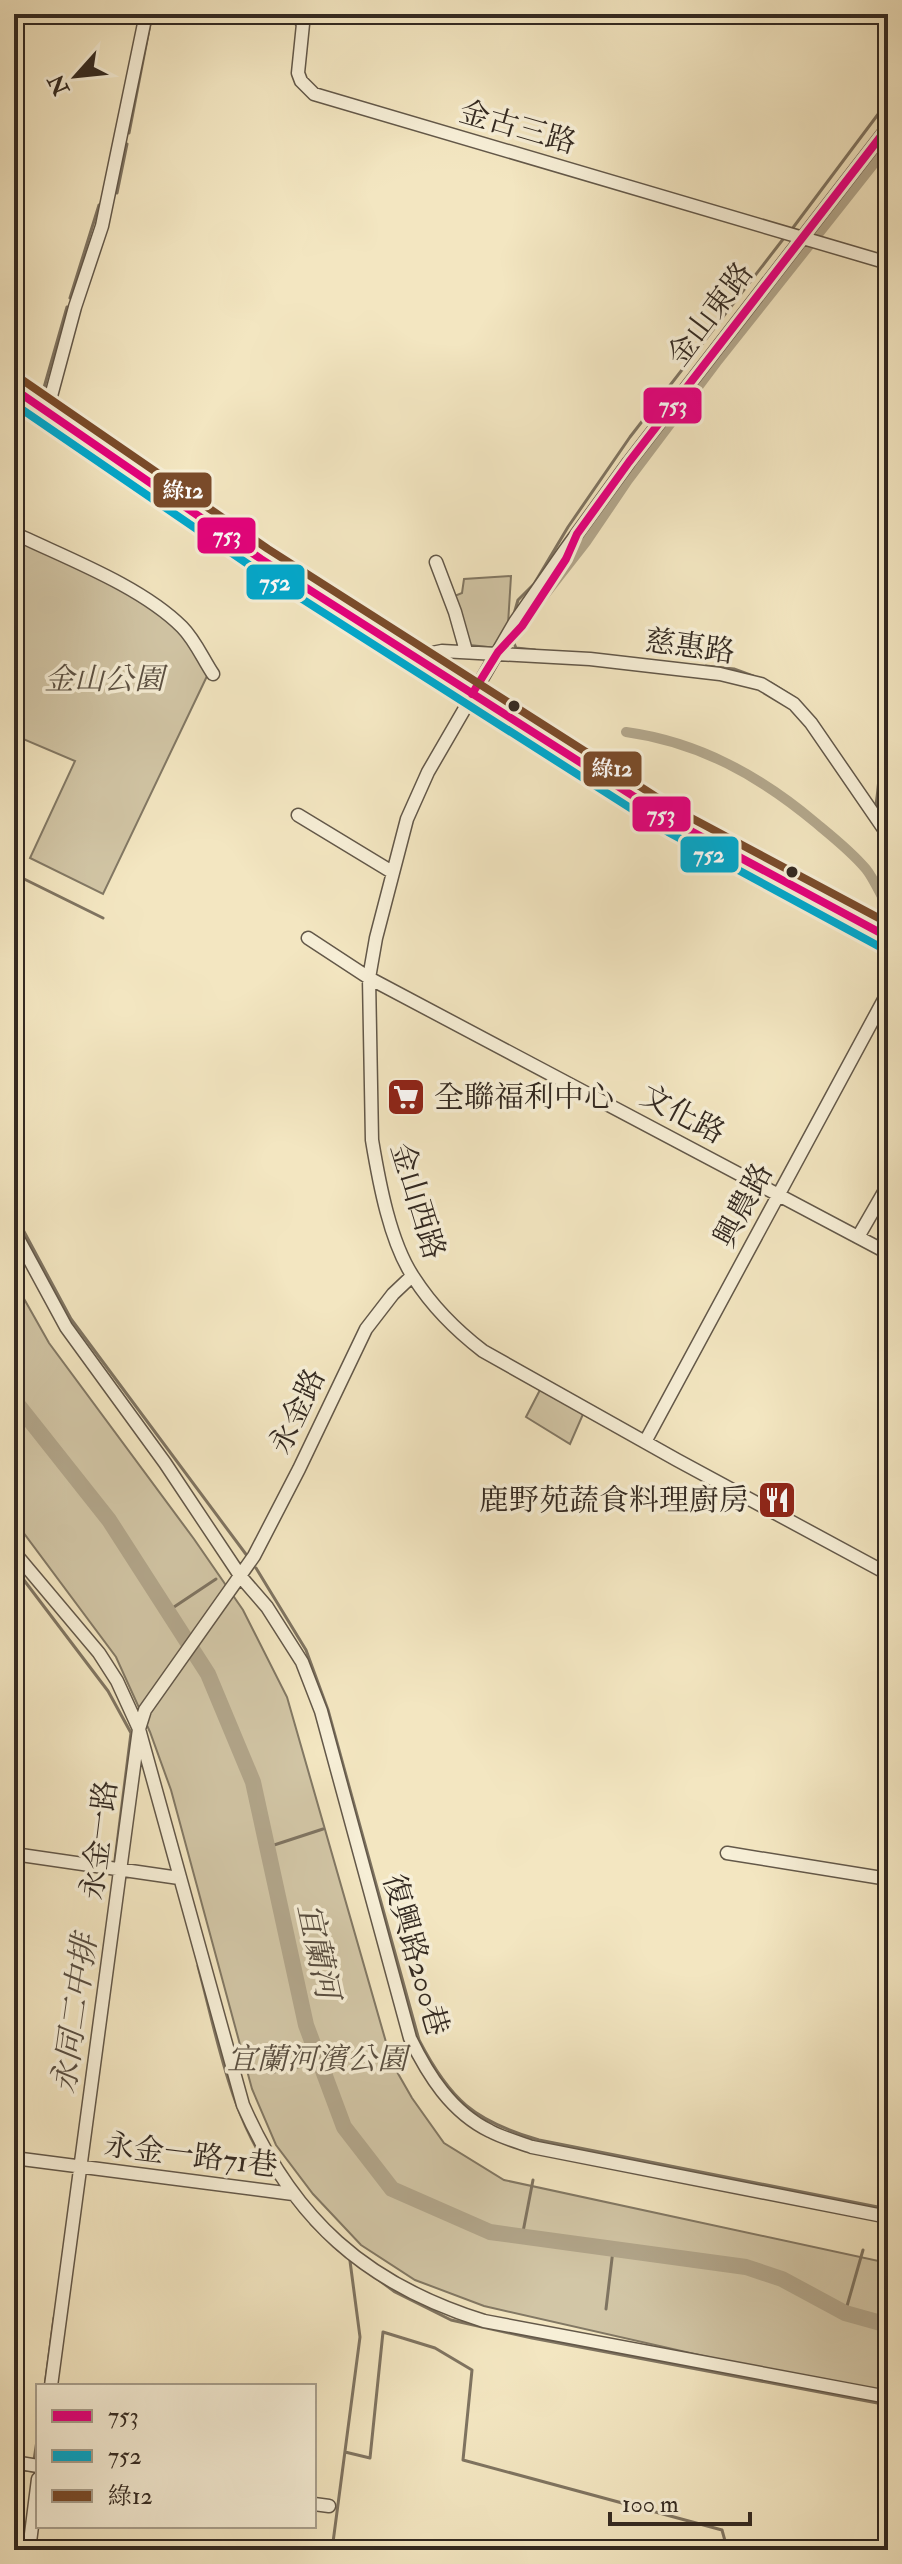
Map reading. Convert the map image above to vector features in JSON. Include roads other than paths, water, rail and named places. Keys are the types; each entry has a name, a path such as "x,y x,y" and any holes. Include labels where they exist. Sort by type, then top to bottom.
{"main road":[{"path":"14,389 261,559 686,829 888,937"}],"street":[{"path":"14,404 47,411 77,298 102,226 146,14"},
{"name":"金古三路","path":"286,14 298,17 303,24 298,73 301,81 314,94 802,238"},
{"name":"金山東路","path":"472,694 515,622 577,534 888,127"},
{"path":"802,238 888,263"},
{"path":"14,533 85,566 151,602 182,628 213,674"},
{"path":"436,562 466,651"},
{"name":"慈惠路","path":"412,657 442,651 466,651 605,660 720,674 761,684 794,704 811,723 888,835"},
{"name":"金山西路","path":"472,694 425,778 407,819 369,978 372,1140 396,1238 412,1276 464,1337 483,1351 888,1574"},
{"path":"298,815 392,872"},
{"name":"文化路","path":"308,938 369,978 888,1253"},
{"name":"興農路","path":"645,1442 888,992"},
{"path":"858,1237 888,1185"},
{"name":"復興路200巷","path":"14,1231 66,1327 165,1463 241,1577 267,1607 302,1662 321,1711 410,2038 428,2075 457,2108 489,2131 532,2147 888,2217"},
{"name":"永金路","path":"226,1596 241,1577 287,1493 366,1329 393,1294 412,1276"},
{"path":"14,1552 99,1653 117,1681 139,1729 243,2105 266,2154 293,2194 337,2243 406,2291 445,2309 484,2321 888,2397"},
{"name":"永金一路","path":"51,2384 139,1729 145,1710 226,1596"},
{"path":"727,1853 888,1879"},
{"path":"14,1854 179,1878"},
{"name":"永金一路71巷","path":"14,2158 293,2194"},
{"path":"14,2462 36,2466"},
{"path":"29,2550 36,2495"},
{"path":"316,2504 329,2506"}],"waterway":[{"path":"129,133 152,14"},
{"path":"792,229 888,101"},
{"path":"117,193 127,144"},
{"path":"522,624 586,542 628,480 716,363 888,146"},
{"path":"70,298 99,205"},
{"path":"514,614 518,600 534,584 568,527 630,437 784,238"},
{"path":"41,398 67,307"},
{"path":"511,636 516,648 535,650"},
{"path":"706,666 734,669 753,676"},
{"path":"771,683 795,698"},
{"path":"875,810 888,704"},
{"path":"626,732 703,753 773,790 855,857 869,873 887,906"},
{"path":"14,874 103,918"},
{"path":"14,1213 71,1319 248,1557"},
{"name":"宜蘭河","path":"14,1400 109,1520 208,1674 253,1782 306,2025 344,2127 392,2189 490,2232 746,2267 782,2279 845,2313 888,2325"},
{"path":"14,1567 108,1691 131,1733"},
{"path":"256,1568 306,1650 328,1710 419,2040 453,2093 497,2125 539,2140 888,2209"},
{"path":"174,1607 216,1579"},
{"name":"永同二中排","path":"115,1860 131,1733"},
{"path":"268,1847 323,1829"},
{"path":"198,1966 238,2108 264,2161 281,2185"},
{"path":"269,2073 320,2062"},
{"path":"522,2237 533,2180"},
{"path":"292,2200 301,2212"},
{"path":"311,2224 329,2241"},
{"path":"337,2249 395,2292 451,2320 888,2405"},
{"path":"606,2309 613,2250"},
{"path":"845,2313 863,2250"},
{"path":"332,2550 360,2337 350,2261"},
{"name":"永同二中排","path":"45,2384 54,2318"},
{"path":"345,2452 370,2458 383,2332 435,2348 472,2370 463,2460 722,2530 727,2548 731,2550"},
{"name":"永同二中排","path":"34,2460 36,2447"},
{"path":"14,2469 34,2471"}],"place":[{"name":"全聯福利中心","path":"406,1097"},
{"name":"鹿野苑蔬食料理廚房","path":"777,1500"}],"park label":[{"name":"金山公園","path":"104,679"},
{"name":"宜蘭河濱公園","path":"317,2059"}]}
